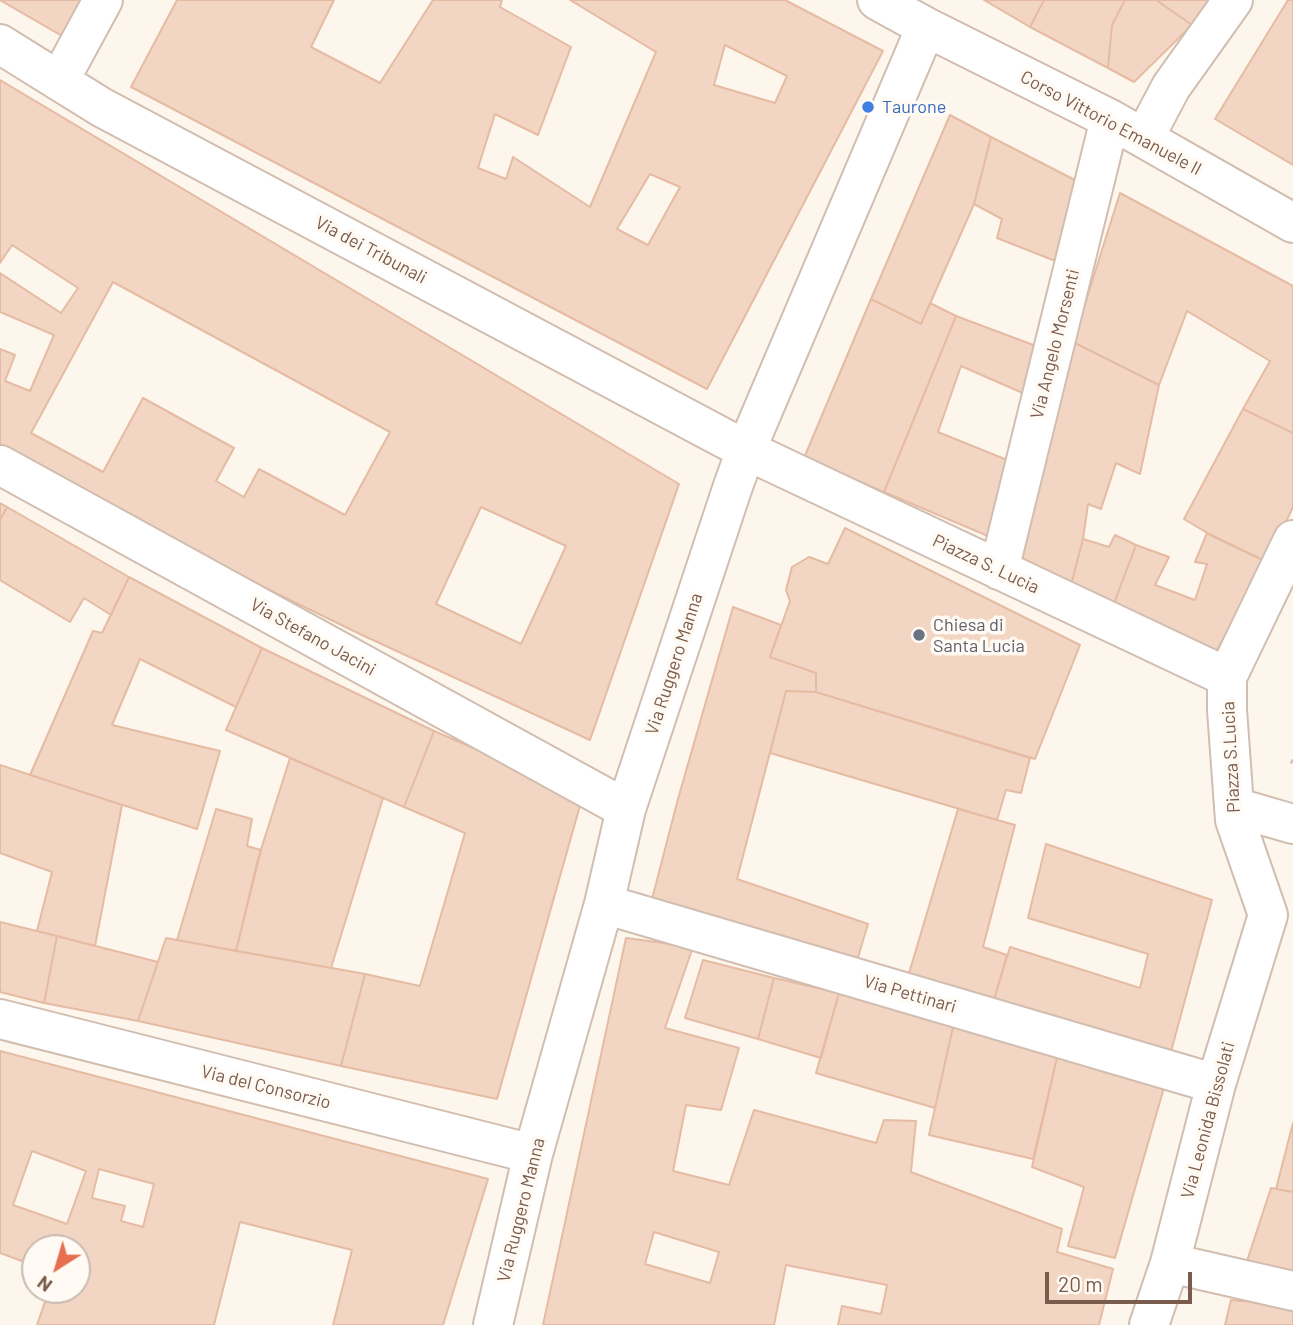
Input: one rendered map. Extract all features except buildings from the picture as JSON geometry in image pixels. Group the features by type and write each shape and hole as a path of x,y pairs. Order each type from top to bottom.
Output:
{"street":[{"path":"59,80 103,0"},
{"name":"Corso Vittorio Emanuele II","path":"877,0 1110,119 1293,223"},
{"path":"1144,138 1171,87 1233,0"},
{"name":"Via Ruggero Manna","path":"493,1325 533,1154 604,904 626,809 746,450 926,27"},
{"name":"Via dei Tribunali","path":"0,44 101,107 746,450"},
{"name":"Via Angelo Morsenti","path":"999,570 1110,119"},
{"name":"Piazza S. Lucia","path":"746,450 1227,677"},
{"name":"Via Stefano Jacini","path":"0,465 626,809"},
{"path":"1227,677 1293,540"},
{"name":"Piazza S.Lucia","path":"1227,677 1235,820 1280,919"},
{"path":"1234,807 1293,824"},
{"name":"Via Pettinari","path":"604,904 1216,1084"},
{"name":"Via Leonida Bissolati","path":"1149,1325 1170,1263 1216,1084 1280,919"},
{"name":"Via del Consorzio","path":"0,1019 533,1154"},
{"path":"1170,1263 1293,1290"}],"place":[{"name":"Taurone","path":"868,107"},
{"name":"Chiesa di Santa Lucia","path":"919,635"}]}
